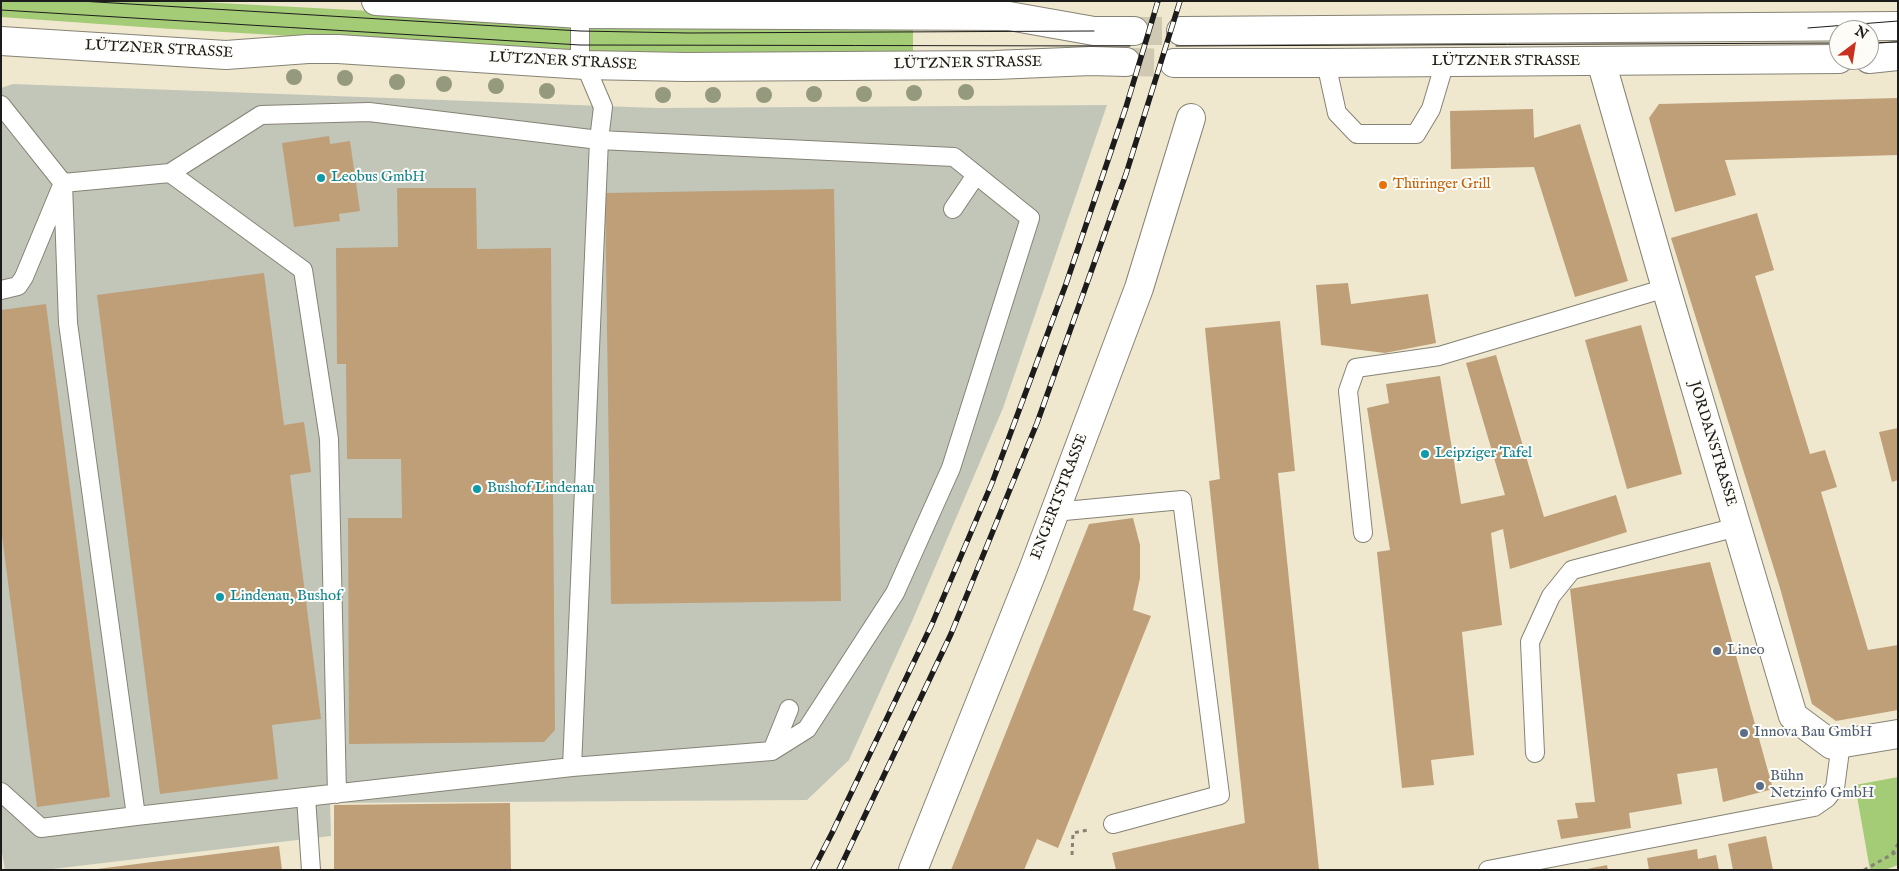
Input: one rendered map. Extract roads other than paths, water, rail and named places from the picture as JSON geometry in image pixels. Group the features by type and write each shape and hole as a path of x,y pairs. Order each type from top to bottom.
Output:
{"main road":[{"path":"376,1 580,14 1008,16 1094,31 1134,31"},
{"path":"1181,31 1898,26"},
{"name":"LÜTZNER STRASSE","path":"1,42 226,54 338,49 585,65 685,67 1126,62"},
{"path":"1879,58 1898,56"},
{"name":"LÜTZNER STRASSE","path":"1174,63 1829,59"},
{"name":"JORDANSTRASSE","path":"1601,61 1793,716 1832,745 1898,734"},
{"name":"ENGERTSTRASSE","path":"913,870 1033,570 1139,288 1191,118"}],"lane":[{"path":"572,767 599,140 603,107 580,53 580,14"},
{"path":"1326,63 1337,113 1357,134 1416,134 1431,109 1444,62"},
{"path":"1,105 63,183 68,323 136,816"},
{"path":"1,792 41,828 572,767 772,751 807,729 895,593 951,468 1030,218 954,157 599,140 369,112 262,115 170,173 63,183"},
{"path":"170,173 302,270 329,439 337,794"},
{"path":"953,209 976,175"},
{"path":"1,290 18,286 24,277 63,183"},
{"path":"1363,533 1348,391 1356,368 1439,356 1666,288"},
{"path":"1054,512 1182,500 1220,795 1113,824"},
{"path":"1535,753 1530,642 1551,596 1572,570 1737,527"},
{"path":"772,751 789,709"},
{"path":"1488,870 1814,807 1827,798 1835,788 1841,743"},
{"path":"306,797 311,870"}],"tunnel":[{"path":"1134,31 1181,31"},
{"path":"1126,62 1174,63"}],"tram line":[{"path":"80,1 580,31 688,33 1094,31"},
{"path":"1,10 580,45 1130,46"},
{"path":"1808,28 1898,21"},
{"path":"1879,43 1898,42"},
{"path":"1176,46 1829,43"}],"railway":[{"path":"813,870 932,624 992,483 1066,284 1126,107 1158,1"},
{"path":"839,870 951,634 1037,423 1126,174 1180,1"}],"place":[{"name":"Leobus GmbH","path":"321,178"},
{"name":"Thüringer Grill","path":"1383,185"},
{"name":"Leipziger Tafel","path":"1425,454"},
{"name":"Bushof Lindenau","path":"477,489"},
{"name":"Lindenau, Bushof","path":"220,597"},
{"name":"Lineo","path":"1717,651"},
{"name":"Innova Bau GmbH","path":"1744,733"},
{"name":"Bühn Netzinfo GmbH","path":"1760,786"}]}
